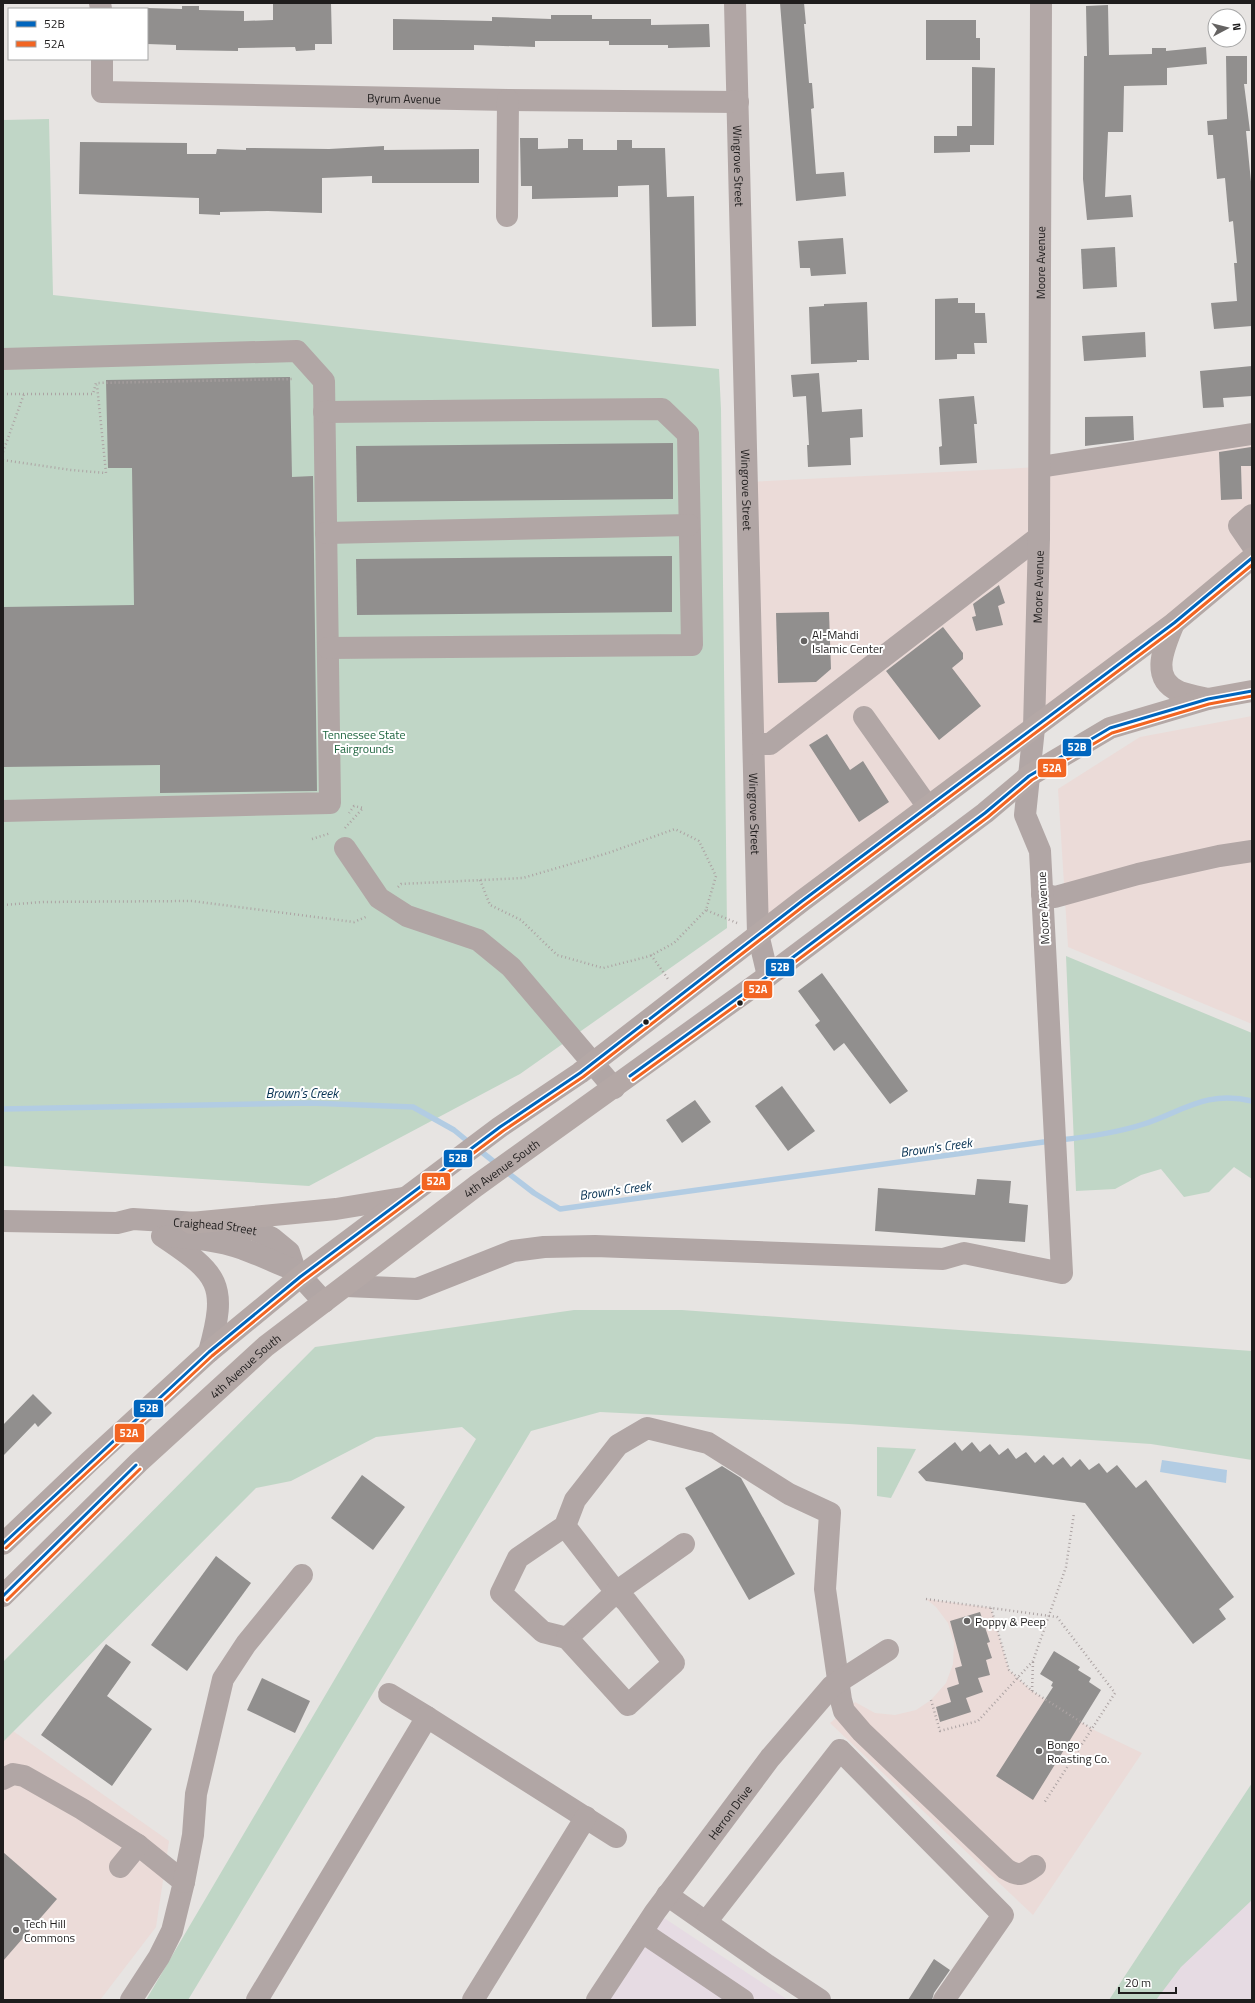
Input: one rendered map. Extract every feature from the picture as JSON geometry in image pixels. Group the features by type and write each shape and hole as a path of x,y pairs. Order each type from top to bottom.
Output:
{"main road":[{"path":"3,1544 88,1462 297,1274 408,1197 500,1127 592,1063 758,934 1174,623 1252,558"},
{"path":"1174,623 1161,657 1162,672 1170,684 1180,692 1208,699"},
{"name":"4th Avenue South","path":"3,1596 139,1462 223,1383 266,1346 476,1186 768,976 985,813 1029,776 1110,728 1208,699 1252,691"},
{"path":"191,1223 340,1208 408,1197"}],"street":[{"name":"Wingrove Street","path":"735,3 758,934 768,976"},
{"name":"Moore Avenue","path":"346,1286 417,1289 513,1251 558,1246 595,1246 943,1259 964,1253 1062,1273 1040,851 1025,815 1034,728 1039,536 1041,3"},
{"name":"Byrum Avenue","path":"102,60 102,92 508,100 738,102"},
{"path":"507,216 508,100"},
{"path":"3,359 297,351 324,381 330,802 3,811"},
{"path":"324,412 662,409 688,434 692,645 328,648"},
{"path":"1040,468 1252,434"},
{"path":"1252,515 1239,526 1252,545"},
{"path":"326,532 689,525"},
{"path":"754,744 770,744 1039,536"},
{"path":"864,717 928,807"},
{"path":"342,836 379,898 407,916 478,940 511,967 614,1088"},
{"path":"1042,894 1055,897 1138,874 1219,856 1252,851"},
{"name":"Craighead Street","path":"3,1221 117,1223 133,1219 241,1227 272,1238 289,1252 297,1274"},
{"name":"Craighead Street","path":"117,1223 131,1234 221,1242 244,1249 297,1274 324,1302"},
{"path":"161,1236 197,1261 213,1278 218,1292 220,1305 210,1352"},
{"path":"565,1526 616,1592 626,1601 674,1664 628,1705 567,1638 543,1632 501,1593 518,1558 565,1526 575,1500 618,1445 647,1428 708,1443 789,1494 830,1514 825,1589 838,1681 844,1711 862,1732 1000,1863 1015,1875 1024,1874 1035,1866"},
{"path":"567,1638 616,1592 684,1544"},
{"path":"131,2000 159,1957 172,1932 193,1835 196,1794 223,1679 246,1644 302,1575"},
{"name":"Herron Drive","path":"597,2000 668,1895 770,1758 838,1681 888,1650"},
{"path":"389,1694 586,1816 616,1837"},
{"path":"257,2000 427,1717"},
{"path":"706,1922 840,1750 1003,1915 944,2000"},
{"path":"3,1779 13,1774 24,1776 82,1809 138,1844 184,1882"},
{"path":"473,2000 586,1816"},
{"path":"120,1867 138,1844"},
{"path":"668,1895 767,1965 820,2000"},
{"path":"642,1932 743,2000"}],"path":[{"path":"96,383 297,379"},
{"path":"3,394 93,394 96,383"},
{"path":"3,460 71,470 106,473 96,383"},
{"path":"3,452 24,394"},
{"path":"312,839 342,836 363,808 354,806 346,818"},
{"path":"392,891 401,884 480,880 523,878 608,853 675,829 699,841 716,876 706,910 674,943 651,955 603,968 557,954 521,920 490,905 480,880"},
{"path":"3,905 44,902 192,901 354,922 368,916"},
{"path":"706,910 738,923"},
{"path":"651,955 668,980"},
{"path":"1032,1691 1033,1662 1066,1567 1074,1513"},
{"path":"926,1599 1056,1616 1115,1693 1044,1803"},
{"path":"991,1608 1009,1670 1032,1691 1092,1729"},
{"path":"931,1700 940,1731 978,1721 1033,1662"}],"shaded area":[{"path":"1252,434 1252,558 758,934 747,482 1040,467"},
{"path":"1252,716 1252,1024 1068,947 1058,789 1140,737"},
{"path":"926,1599 991,1608 1009,1670 1032,1691 1092,1729 1142,1753 1033,1915 830,1723 855,1702 875,1713 895,1715 916,1710 931,1700 946,1683 953,1664 954,1643 948,1623 936,1607"},
{"path":"3,1724 169,1841 156,1927 100,2000 3,2000"},
{"path":"1252,1851 1252,2000 1122,2000"},
{"path":"655,1912 788,2000 597,2000"}],"green space":[{"name":"Tennessee State Fairgrounds","path":"49,119 53,295 719,369 721,409 727,928 520,1074 309,1186 3,1166 3,120"},
{"path":"1066,956 1252,1033 1252,1179 1234,1167 1209,1192 1184,1197 1161,1169 1141,1175 1115,1189 1076,1191"},
{"path":"574,1310 682,1310 1252,1351 1252,1460 1151,1444 849,1424 600,1412 531,1431 188,2000 146,2000 476,1439 462,1427 376,1437 291,1481 256,1488 3,1742 3,1662 315,1347"},
{"path":"877,1447 916,1449 891,1498 877,1496"},
{"path":"1252,1783 1252,1900 1181,1967 1156,2000 1109,2000"}],"water":[{"path":"1162,1460 1227,1470 1226,1483 1160,1472"}],"building":[{"path":"273,3 331,3 332,44 315,44 315,50 296,51 295,47 238,48 238,51 176,50 176,45 148,44 148,8 182,9 182,6 199,6 199,10 244,11 244,21 273,20"},
{"path":"780,3 804,3 806,24 804,24 809,83 812,83 814,108 811,109 816,174 844,172 846,196 796,201"},
{"path":"1108,5 1109,55 1152,54 1152,48 1166,48 1166,51 1206,47 1207,64 1167,68 1167,85 1124,86 1123,132 1108,132 1105,197 1131,195 1133,217 1087,220 1083,179 1084,56 1087,56 1086,6"},
{"path":"551,15 592,15 592,19 651,19 651,25 709,24 710,47 668,48 668,45 609,45 609,41 535,41 535,47 474,45 474,50 393,50 393,19 492,21 492,17 551,19"},
{"path":"926,20 976,20 976,38 980,38 980,60 926,60"},
{"path":"1226,56 1247,56 1247,84 1244,84 1250,131 1246,131 1252,192 1252,326 1214,329 1211,303 1237,301 1234,263 1237,263 1233,221 1229,222 1225,178 1217,179 1213,135 1208,135 1207,121 1227,119"},
{"path":"972,67 995,68 994,145 970,145 970,152 934,153 934,136 957,136 957,126 972,126"},
{"path":"520,138 538,138 538,149 568,148 568,139 583,139 583,150 617,150 617,140 632,140 632,148 665,148 667,197 694,196 696,326 652,327 649,185 618,186 618,197 532,199 532,186 521,186"},
{"path":"80,142 187,143 187,154 216,154 217,149 246,150 246,148 329,149 384,146 384,150 479,149 479,183 372,183 372,176 322,178 322,213 268,211 220,212 220,215 199,214 199,198 79,194"},
{"path":"843,238 846,274 811,276 810,268 800,268 798,241"},
{"path":"1115,247 1117,287 1083,289 1081,249"},
{"path":"958,298 958,303 975,303 975,313 985,313 987,343 974,343 975,354 957,354 957,359 935,360 935,299"},
{"path":"867,302 869,360 811,364 809,307 824,306 824,304"},
{"path":"1145,332 1146,357 1084,361 1082,336"},
{"path":"1252,366 1252,396 1223,398 1224,407 1203,408 1200,371"},
{"path":"819,373 822,412 862,409 863,437 850,438 851,465 808,467 807,445 809,445 806,396 793,397 791,375"},
{"path":"290,377 292,477 313,476 317,791 160,793 160,765 3,767 3,607 134,605 132,468 108,468 106,380"},
{"path":"974,396 977,424 974,424 977,463 940,465 939,447 942,446 939,399"},
{"path":"1133,416 1134,440 1085,446 1085,417"},
{"path":"673,443 673,499 357,502 356,446"},
{"path":"1251,447 1252,466 1241,466 1242,499 1221,500 1219,452"},
{"path":"672,556 672,612 357,615 356,559"},
{"path":"999,585 1005,603 998,606 1003,625 976,631 972,617 976,616 973,604"},
{"name":"Al-Mahdi Islamic Center","path":"829,612 831,669 816,682 778,683 776,613"},
{"path":"943,627 963,653 963,659 952,668 981,706 939,740 886,671"},
{"path":"827,734 850,770 863,761 889,802 859,822 809,745"},
{"path":"822,973 908,1091 890,1104 844,1043 834,1051 815,1025 820,1021 798,991"},
{"path":"782,1086 815,1131 788,1151 755,1106"},
{"path":"695,1100 711,1122 682,1143 666,1120"},
{"path":"977,1179 1011,1181 1009,1203 1028,1205 1025,1242 875,1231 878,1188 975,1195"},
{"path":"33,1394 52,1413 38,1427 35,1423 3,1456 3,1425"},
{"path":"955,1442 962,1451 972,1442 980,1452 990,1444 999,1455 1008,1448 1016,1459 1026,1452 1035,1463 1044,1455 1053,1465 1063,1457 1071,1467 1080,1459 1089,1470 1099,1463 1107,1473 1117,1465 1136,1488 1146,1480 1234,1597 1219,1609 1226,1619 1193,1644 1085,1503 926,1481 918,1472"},
{"path":"722,1466 741,1478 795,1574 749,1600 685,1488"},
{"path":"362,1475 405,1507 373,1550 331,1518"},
{"path":"216,1556 251,1583 187,1671 151,1645"},
{"path":"980,1612 990,1642 987,1643 992,1658 986,1660 990,1675 978,1678 983,1692 966,1698 971,1712 940,1722 936,1707 951,1702 947,1688 959,1684 955,1668 962,1666 950,1621"},
{"path":"106,1644 131,1662 107,1696 152,1729 112,1786 41,1735"},
{"path":"1054,1651 1080,1667 1078,1670 1091,1678 1089,1682 1101,1690 1033,1800 996,1776 1053,1687 1051,1686 1053,1682 1040,1674"},
{"path":"262,1678 310,1701 295,1733 247,1710"},
{"name":"Tech Hill Commons","path":"3,1852 57,1899 3,1961"},
{"path":"934,1959 950,1970 934,1993 932,2000 908,2000"}],"waterway":[{"name":"Brown's Creek","path":"1059,1140 1081,1138 1123,1130 1144,1124 1183,1108 1208,1100 1236,1098 1252,1101"},
{"name":"Brown's Creek","path":"3,1109 310,1103 413,1107 454,1130 471,1144"},
{"name":"Brown's Creek","path":"504,1170 534,1193 560,1209 1051,1141"},
{"name":"Brown's Creek","path":"478,1149 498,1165"}],"transit line":[{"name":"52B","path":"3,1544 209,1352 300,1277 500,1127 580,1073 802,901 1174,623 1252,558"},
{"name":"52A","path":"6,1548 212,1356 303,1281 503,1131 583,1077 805,905 1177,627 1252,565"},
{"name":"52B","path":"630,1076 768,976 985,813 1029,776 1110,728 1208,699 1252,691"},
{"name":"52A","path":"633,1080 771,980 988,817 1032,780 1112,733 1209,704 1252,696"},
{"name":"52B","path":"3,1596 136,1465"},
{"name":"52A","path":"7,1600 140,1469"}],"place":[{"name":"Al-Mahdi Islamic Center","path":"804,641"},
{"name":"Poppy & Peep","path":"967,1621"},
{"name":"Bongo Roasting Co.","path":"1039,1751"},
{"name":"Tech Hill Commons","path":"16,1930"}]}
